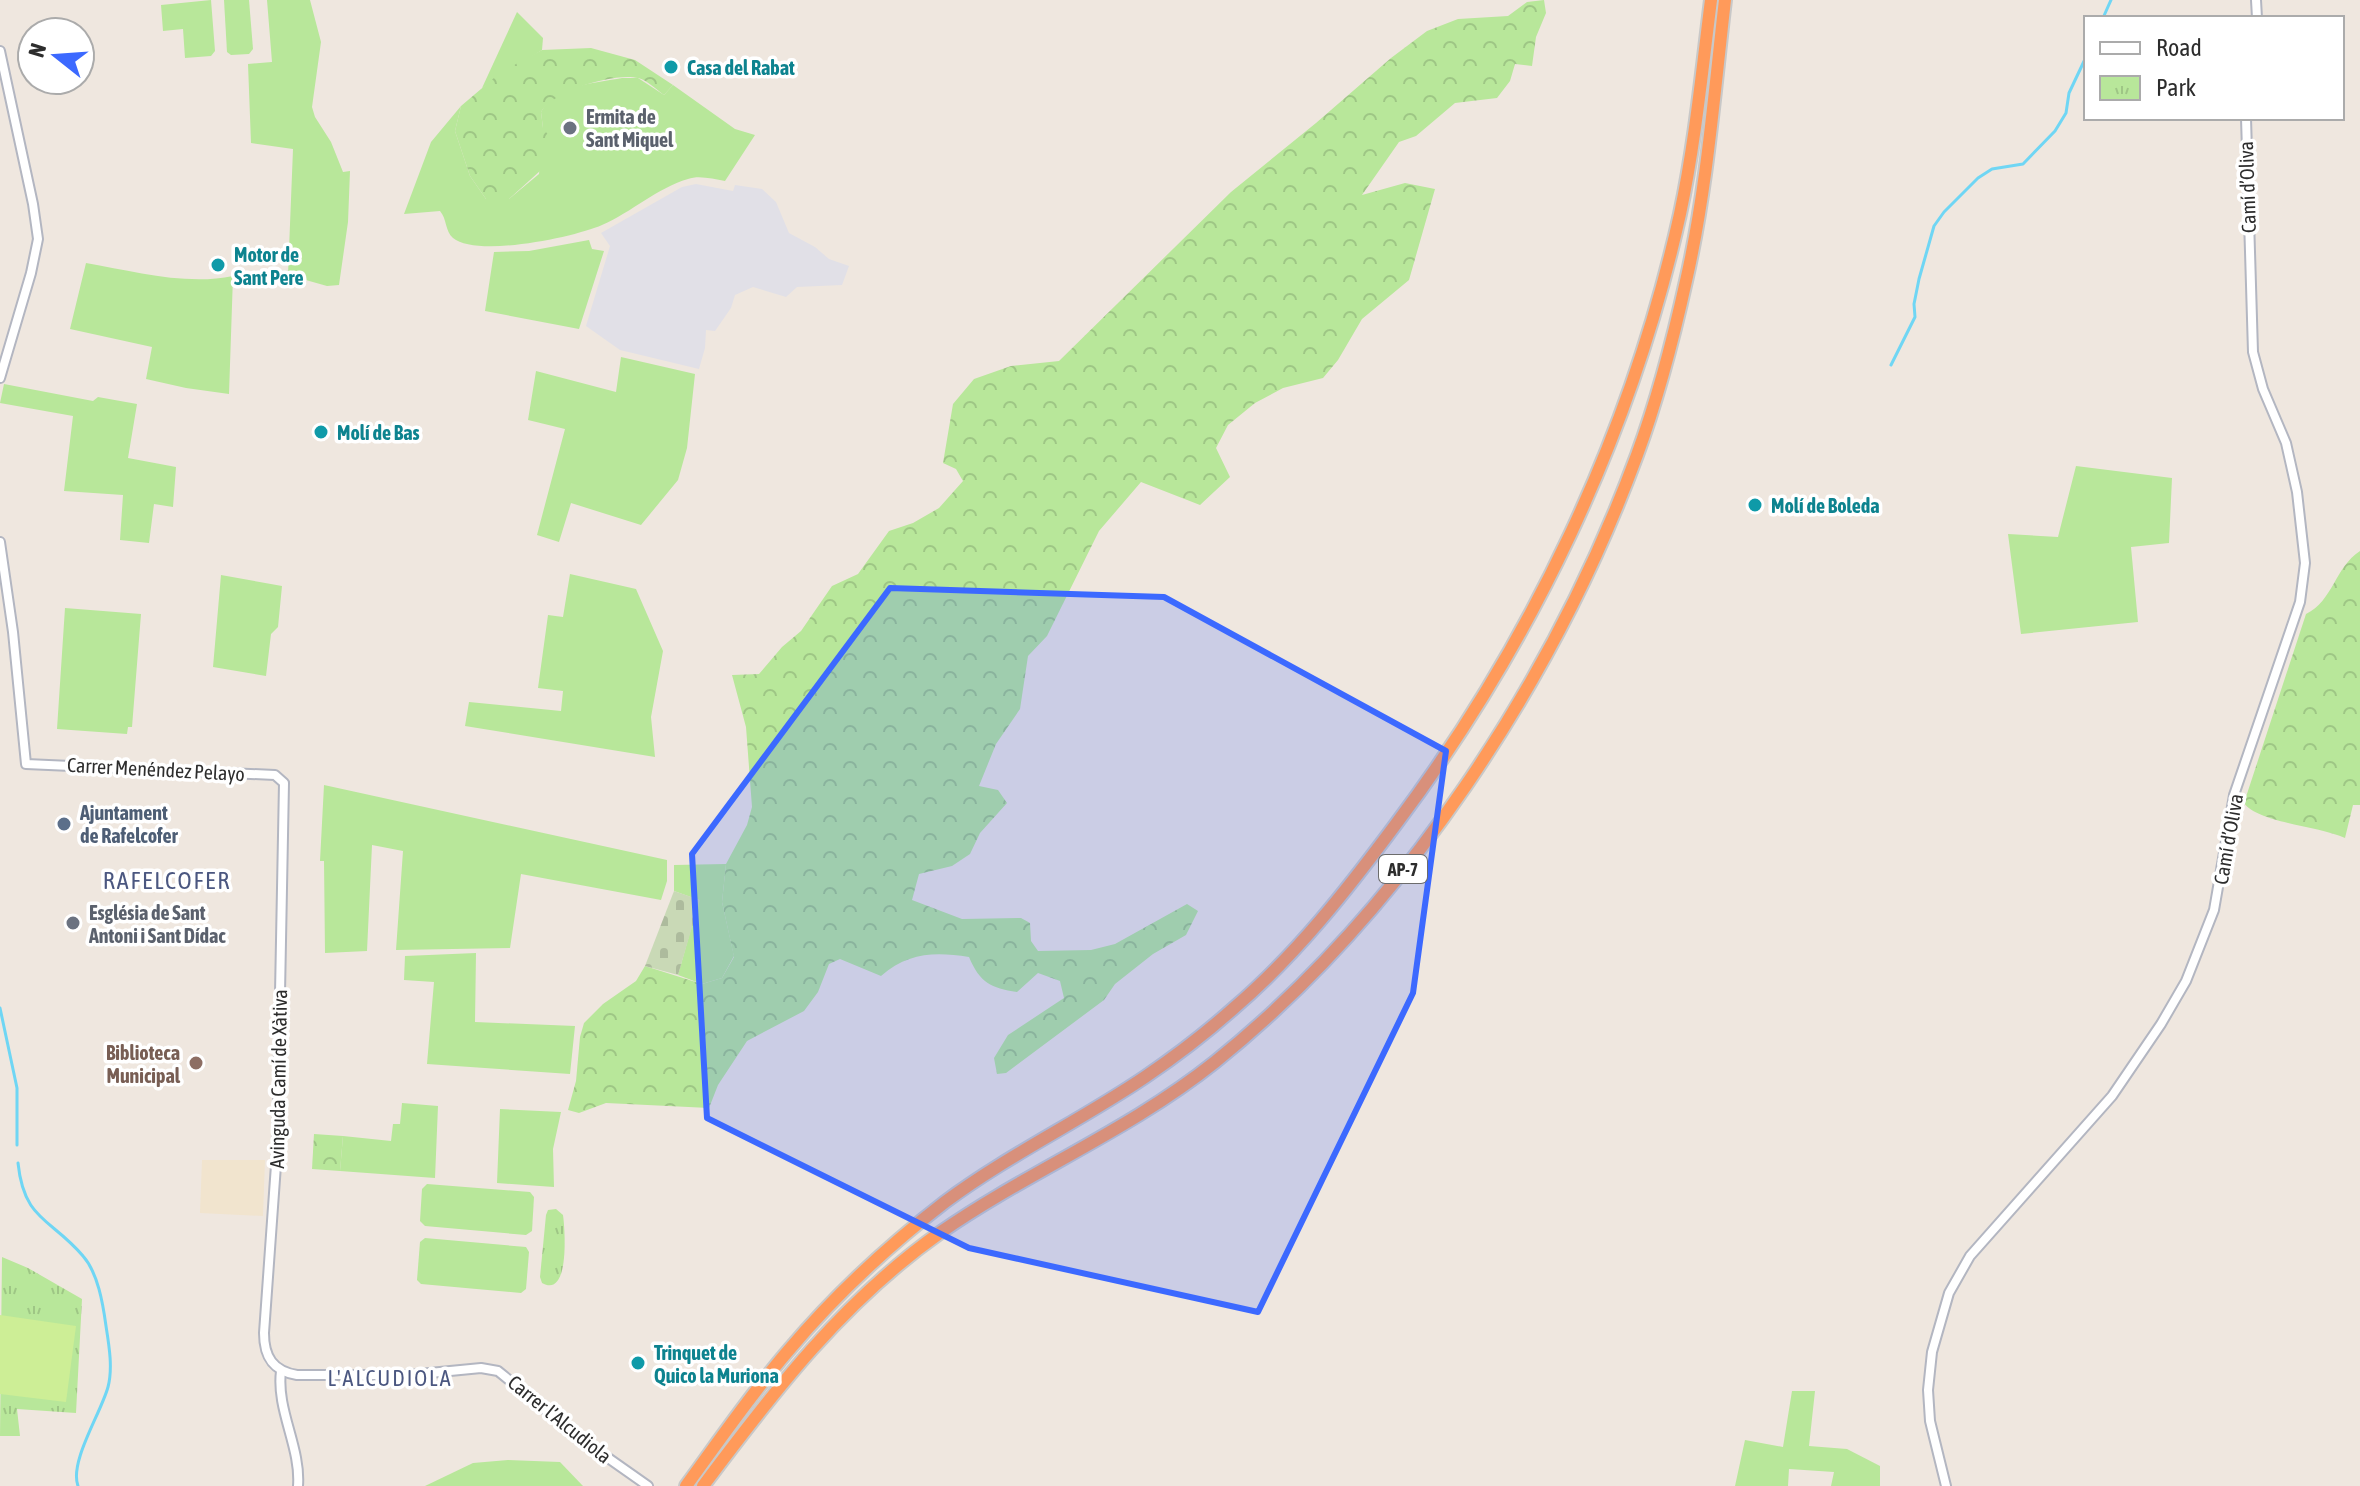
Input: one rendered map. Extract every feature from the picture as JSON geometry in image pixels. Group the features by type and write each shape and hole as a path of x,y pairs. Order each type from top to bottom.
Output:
{"highway":[{"name":"AP-7","path":"686,1486 772,1370 853,1281 947,1201 1029,1146 1144,1078 1233,1009 1260,984 1355,878 1428,781 1484,694 1539,599 1591,488 1636,374 1680,212 1711,0"},
{"name":"AP-7","path":"703,1486 812,1346 884,1277 978,1207 1087,1147 1166,1098 1214,1063 1279,1007 1379,901 1461,792 1522,696 1557,632 1617,508 1639,451 1687,276 1710,136 1725,0"}],"street":[{"path":"0,51 38,239 0,378"},
{"name":"Camí d’Oliva","path":"1946,1486 1930,1421 1928,1390 1932,1352 1949,1293 1970,1256 2112,1096 2186,981 2214,910 2234,795 2300,602 2305,550 2295,482 2286,443 2263,389 2253,352 2246,120"},
{"path":"0,542 4,595"},
{"name":"Carrer Menéndez Pelayo","path":"4,595 26,764 275,775 283,781"},
{"name":"Avinguda Camí de Xàtiva","path":"281,1371 269,1359 264,1333 277,1151 283,781"},
{"name":"Carrer l’Alcudiola","path":"281,1371 309,1376 409,1375 481,1368 498,1371 584,1441 646,1484"},
{"path":"281,1371 280,1393 298,1468 298,1486"}],"highlighted area":[{"path":"890,588 1164,597 1446,751 1413,993 1258,1312 969,1248 707,1118 692,854"}],"shaded area":[{"path":"696,184 733,191 735,185 762,189 776,202 789,233 815,247 829,259 849,266 842,285 797,287 786,297 753,287 735,295 731,308 715,331 706,330 699,369 620,350 586,326 610,246 601,233 682,187"},
{"path":"202,1160 265,1160 263,1216 200,1213"}],"green space":[{"path":"211,0 215,51 211,56 185,58 183,29 163,31 161,5"},
{"path":"224,0 249,0 253,49 249,54 231,55 227,52"},
{"path":"267,0 310,0 321,42 312,107 343,172 350,171 348,222 339,285 327,286 288,275 293,149 251,143 248,64 272,62"},
{"path":"1544,0 1546,13 1536,37 1532,66 1515,64 1510,81 1497,98 1455,103 1416,136 1399,142 1362,195 1405,183 1435,189 1409,280 1362,319 1338,360 1323,378 1283,388 1255,403 1228,425 1216,448 1230,477 1200,505 1141,482 1099,531 1047,636 1028,656 1020,709 996,744 979,786 998,790 1007,803 980,833 970,854 952,866 919,874 912,900 962,919 1021,918 1030,923 1031,941 1038,951 1091,950 1115,944 1187,904 1198,911 1186,935 1153,954 1115,984 1104,1000 1006,1073 997,1074 994,1058 1008,1035 1064,998 1060,981 1038,973 1017,992 987,983 977,973 969,957 945,954 912,958 881,976 840,959 829,964 818,992 804,1011 747,1041 718,1085 709,1108 606,1103 579,1113 568,1110 576,1081 584,1023 603,1004 636,981 645,966 702,984 722,978 734,957 722,902 726,864 747,825 752,807 746,727 732,675 759,674 782,647 801,631 832,586 858,574 889,531 913,523 939,508 963,481 956,469 943,463 953,404 974,379 1011,366 1059,361 1231,192 1427,31 1458,19 1508,16 1527,2"},
{"path":"517,12 543,38 542,50 482,88"},
{"path":"591,48 635,60 673,85 664,95 641,79 615,78 570,90 558,97 541,112 543,128 555,144 551,161 509,199 486,199 470,176 455,131 461,106 501,72 542,50"},
{"path":"638,78 664,95 673,85 735,129 755,135 725,181 701,177 688,179 666,188 602,225 526,244 465,244 450,235 440,211 404,214 431,142 461,106 455,131 470,176 486,199 509,199 539,174 543,128 541,112 547,103 577,87"},
{"path":"589,240 592,249 604,251 579,329 485,311 494,252 529,251"},
{"path":"86,263 178,278 233,276 229,394 146,379 152,347 70,329"},
{"path":"621,357 695,374 687,448 678,480 641,525 571,503 559,542 537,535 565,429 528,420 536,371 616,392"},
{"path":"4,384 93,401 98,397 137,404 128,458 176,467 173,507 154,504 149,543 120,540 123,495 64,491 73,416 0,403"},
{"path":"2076,466 2172,478 2169,543 2131,547 2138,622 2021,634 2008,534 2058,537"},
{"path":"2360,551 2360,805 2353,805 2345,838 2276,820 2251,810 2244,803 2306,614 2322,601 2345,566"},
{"path":"570,574 636,589 663,651 651,717 655,757 465,726 469,702 561,711 563,691 538,688 548,615 563,617"},
{"path":"221,575 282,586 278,627 271,634 266,676 213,667"},
{"path":"65,608 141,614 132,727 128,727 127,734 57,729"},
{"path":"324,785 667,860 667,881 661,900 521,874 510,948 396,950 403,851 372,845 367,951 325,953 324,861 320,861"},
{"path":"726,864 722,902 734,956 722,978 702,984 678,975 699,900 674,891 674,865"},
{"path":"674,891 700,900 678,975 645,966"},
{"path":"476,953 475,1022 575,1026 570,1074 427,1064 434,982 404,980 405,956"},
{"path":"402,1103 438,1106 435,1178 340,1171 343,1136 391,1141 393,1124 400,1124"},
{"path":"500,1109 561,1112 553,1149 554,1187 497,1183"},
{"path":"314,1134 343,1136 340,1171 312,1169"},
{"path":"427,1184 530,1192 534,1197 532,1231 526,1235 425,1226 420,1221 422,1189"},
{"path":"556,1209 563,1215 564,1260 557,1281 551,1285 542,1283 540,1277 546,1215 548,1210"},
{"path":"425,1238 526,1247 529,1252 526,1289 521,1293 421,1284 417,1280 420,1242"},
{"path":"2,1257 82,1299 76,1413 17,1409 20,1436 0,1436"},
{"path":"0,1315 76,1326 66,1402 0,1394"},
{"path":"1792,1391 1815,1391 1809,1446 1847,1449 1880,1466 1880,1486 1831,1486 1834,1472 1789,1469 1788,1486 1735,1486 1745,1440 1783,1447"},
{"path":"508,1460 560,1462 583,1486 425,1486 473,1463"}],"waterway":[{"path":"2104,16 2111,0"},
{"path":"1891,365 1915,317 1919,279 1934,226 1978,178 1992,169 2023,164 2055,131 2066,113 2069,93 2084,61"},
{"path":"0,1008 17,1088 17,1145"},
{"path":"18,1163 26,1197 41,1217 71,1243 88,1263 103,1308 110,1356 109,1380 78,1464 78,1486"}],"place":[{"name":"Casa del Rabat","path":"671,67"},
{"name":"Ermita de Sant Miquel","path":"570,128"},
{"name":"Motor de Sant Pere","path":"218,265"},
{"name":"Molí de Bas","path":"321,432"},
{"name":"Molí de Boleda","path":"1755,505"},
{"name":"Ajuntament de Rafelcofer","path":"64,824"},
{"name":"Església de Sant Antoni i Sant Dídac","path":"73,923"},
{"name":"Biblioteca Municipal","path":"196,1063"},
{"name":"Trinquet de Quico la Muriona","path":"638,1363"}],"district":[{"name":"RAFELCOFER","path":"167,880"},
{"name":"L'ALCUDIOLA","path":"390,1378"}]}
